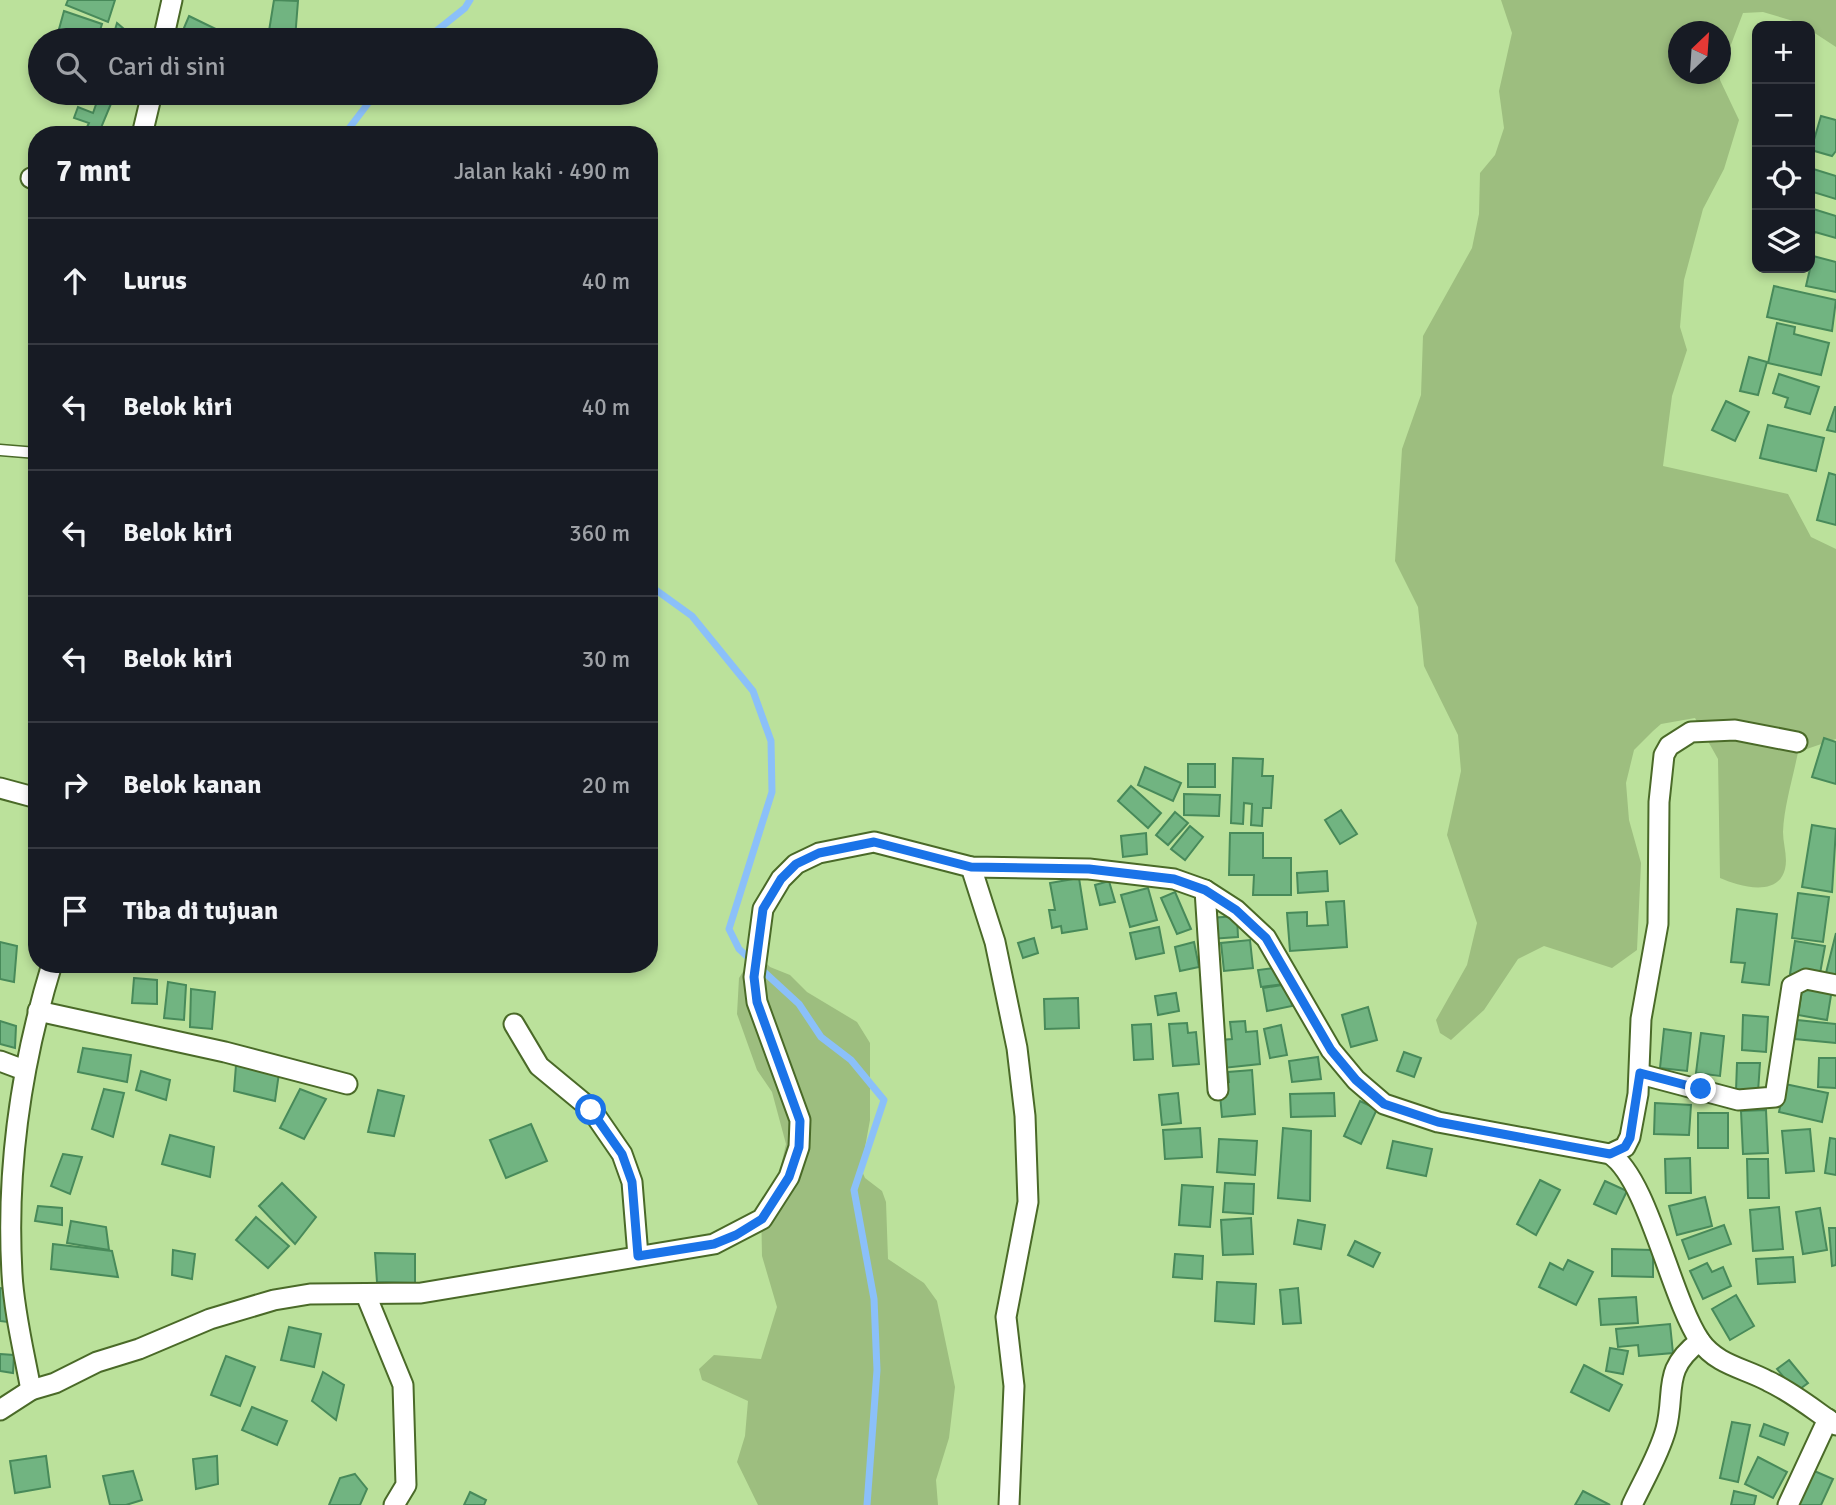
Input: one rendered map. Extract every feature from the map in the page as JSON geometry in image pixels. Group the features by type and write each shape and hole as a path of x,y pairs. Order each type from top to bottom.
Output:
{"street":[{"path":"166,28 172,0"},
{"path":"144,126 149,105"},
{"path":"1610,1154 1625,1147 1630,1138 1640,1073 1642,1019 1658,924 1660,802 1664,755 1669,746 1691,732 1735,730 1797,742"},
{"path":"0,788 28,796"},
{"path":"0,1410 31,1390 55,1383 97,1362 139,1349 178,1330 274,1300 310,1294 421,1293 714,1244 736,1235 762,1219 789,1177 799,1147 800,1121 765,1027 754,977 763,909 781,879 796,864 819,853 874,842 971,867 1089,869 1174,879 1205,890 1236,910 1266,938 1331,1050 1356,1080 1384,1104 1438,1122 1610,1154 1619,1160 1632,1182 1684,1310 1700,1341 1715,1358 1770,1381 1832,1422 1788,1505"},
{"path":"971,867 995,942 1017,1048 1025,1116 1028,1202 1006,1317 1014,1386 1009,1505"},
{"path":"1205,890 1219,1090"},
{"path":"31,1390 11,1263 14,1149 24,1070 49,973"},
{"path":"1640,1073 1738,1100 1775,1097 1792,986 1806,979 1836,985"},
{"path":"38,1011 225,1052 347,1084"},
{"path":"514,1024 538,1066 591,1110 622,1154 632,1182 638,1256"},
{"path":"0,1061 24,1070"},
{"path":"366,1295 403,1385 405,1485 394,1505"},
{"path":"1632,1505 1666,1429 1671,1379 1691,1348 1700,1341"}],"lane":[{"path":"0,450 28,452"}],"green space":[{"path":"1501,0 1836,0 1836,47 1815,33 1815,21 1793,21 1763,12 1743,13 1731,45 1731,21 1668,21 1668,84 1722,84 1739,120 1724,169 1703,209 1684,280 1680,327 1687,350 1672,396 1663,466 1788,494 1811,537 1836,549 1836,739 1798,752 1784,822 1785,869 1774,884 1757,887 1720,878 1718,759 1695,718 1661,724 1634,750 1626,783 1629,820 1641,863 1637,950 1612,968 1544,946 1518,959 1484,1010 1451,1040 1440,1033 1436,1020 1467,965 1477,923 1447,835 1461,771 1458,735 1424,666 1418,607 1395,561 1402,449 1421,395 1423,336 1472,248 1479,214 1480,173 1495,155 1504,128 1499,91 1512,33"},
{"path":"761,958 770,967 790,975 807,992 857,1022 870,1043 870,1120 861,1169 865,1178 882,1191 886,1202 888,1259 924,1283 937,1301 955,1387 949,1438 936,1480 938,1505 758,1505 737,1462 745,1436 748,1401 702,1380 699,1369 714,1355 761,1359 777,1307 762,1256 761,1205 780,1170 786,1144 772,1092 757,1070 737,1014 739,978 751,959"}],"building":[{"path":"68,0 115,0 108,22 66,5"},
{"path":"274,0 298,1 296,28 269,28"},
{"path":"64,11 102,24 101,28 59,28"},
{"path":"189,16 214,28 184,28"},
{"path":"96,105 110,105 102,126 88,126 89,123 74,118 78,107 93,113"},
{"path":"1821,116 1836,120 1836,151 1832,156 1815,151 1815,136"},
{"path":"1815,170 1836,176 1836,199 1815,193"},
{"path":"1815,210 1836,216 1836,238 1815,232"},
{"path":"1815,257 1836,262 1836,292 1806,286 1809,273 1815,273"},
{"path":"1774,286 1836,300 1832,331 1767,317"},
{"path":"1777,323 1795,327 1794,334 1829,343 1821,375 1768,363"},
{"path":"1749,357 1767,362 1758,395 1740,391"},
{"path":"1779,374 1819,387 1810,414 1785,407 1788,398 1773,393"},
{"path":"1726,401 1749,412 1735,441 1712,430"},
{"path":"1836,407 1836,432 1827,430"},
{"path":"1768,425 1824,438 1816,471 1760,458"},
{"path":"1829,473 1836,475 1836,525 1817,520"},
{"path":"1824,738 1836,742 1836,784 1812,777"},
{"path":"1233,758 1263,759 1262,776 1273,776 1271,808 1263,808 1262,826 1251,825 1252,804 1244,803 1243,824 1231,823"},
{"path":"1188,764 1215,764 1215,787 1188,787"},
{"path":"1145,767 1181,783 1173,801 1138,785"},
{"path":"1131,786 1161,813 1148,828 1118,801"},
{"path":"1184,794 1220,795 1219,816 1184,815"},
{"path":"1341,810 1357,834 1340,844 1325,820"},
{"path":"1175,812 1188,823 1168,845 1156,835"},
{"path":"1812,825 1836,829 1832,892 1802,887"},
{"path":"1190,826 1203,837 1185,860 1171,849"},
{"path":"1146,833 1147,854 1123,857 1121,836"},
{"path":"1230,833 1263,833 1263,858 1291,858 1291,895 1253,895 1254,875 1229,875"},
{"path":"1327,871 1328,891 1298,893 1297,873"},
{"path":"1079,878 1087,929 1062,933 1061,926 1052,928 1049,910 1055,910 1050,883"},
{"path":"1109,881 1115,902 1100,905 1095,885"},
{"path":"1148,888 1157,920 1130,927 1121,895"},
{"path":"1175,892 1191,929 1177,934 1161,898"},
{"path":"1798,893 1829,897 1823,942 1792,938"},
{"path":"1344,901 1347,947 1290,951 1287,913 1307,912 1307,926 1328,925 1326,902"},
{"path":"1737,909 1777,914 1769,985 1742,982 1745,963 1731,962"},
{"path":"1237,916 1238,937 1210,939 1209,918"},
{"path":"1159,927 1164,953 1136,959 1130,933"},
{"path":"1836,933 1836,979 1825,977"},
{"path":"1034,938 1038,953 1023,958 1018,943"},
{"path":"1250,940 1253,968 1224,971 1221,943"},
{"path":"1795,941 1825,946 1819,979 1790,974"},
{"path":"0,942 17,946 14,982 0,979"},
{"path":"1194,942 1199,967 1180,971 1175,947"},
{"path":"1282,967 1285,984 1261,987 1258,970"},
{"path":"134,978 157,980 157,1004 132,1003"},
{"path":"168,982 186,985 184,1020 164,1018"},
{"path":"1288,984 1292,1006 1267,1011 1263,988"},
{"path":"1803,984 1832,989 1827,1020 1798,1015"},
{"path":"191,989 215,992 212,1029 190,1027"},
{"path":"1176,993 1179,1011 1158,1015 1155,996"},
{"path":"1078,998 1079,1028 1045,1029 1044,999"},
{"path":"1368,1007 1377,1040 1351,1047 1342,1015"},
{"path":"1743,1015 1768,1017 1766,1052 1742,1050"},
{"path":"1797,1020 1836,1024 1836,1043 1795,1039"},
{"path":"0,1021 16,1026 15,1048 0,1044"},
{"path":"1245,1021 1246,1032 1257,1031 1260,1064 1223,1068 1220,1040 1232,1039 1230,1022"},
{"path":"1187,1023 1188,1033 1196,1032 1199,1064 1173,1066 1169,1024"},
{"path":"1151,1024 1153,1059 1134,1060 1132,1025"},
{"path":"1281,1025 1287,1055 1270,1058 1264,1029"},
{"path":"1664,1029 1691,1033 1687,1071 1660,1068"},
{"path":"1701,1033 1724,1036 1720,1076 1696,1073"},
{"path":"83,1048 131,1055 127,1082 78,1072"},
{"path":"1404,1052 1421,1058 1414,1077 1397,1071"},
{"path":"1318,1057 1321,1079 1292,1082 1289,1061"},
{"path":"1819,1058 1836,1058 1836,1088 1818,1087"},
{"path":"1737,1063 1760,1063 1758,1092 1736,1091"},
{"path":"236,1065 279,1073 275,1101 234,1091"},
{"path":"1252,1070 1255,1114 1222,1117 1219,1083 1229,1082 1228,1072"},
{"path":"141,1071 170,1080 166,1100 136,1090"},
{"path":"1785,1084 1828,1093 1822,1122 1779,1112"},
{"path":"104,1089 124,1093 113,1137 92,1129"},
{"path":"300,1089 326,1099 304,1139 280,1128"},
{"path":"378,1090 404,1096 394,1136 368,1132"},
{"path":"1178,1093 1181,1123 1162,1125 1159,1095"},
{"path":"1334,1093 1335,1116 1291,1117 1290,1094"},
{"path":"1360,1101 1377,1109 1361,1144 1344,1136"},
{"path":"1655,1103 1691,1105 1689,1135 1654,1134"},
{"path":"1766,1110 1768,1153 1743,1154 1741,1111"},
{"path":"1698,1113 1728,1113 1728,1148 1698,1148"},
{"path":"531,1124 547,1161 506,1178 490,1140"},
{"path":"1200,1128 1202,1157 1165,1159 1163,1130"},
{"path":"1283,1128 1311,1131 1310,1201 1278,1198"},
{"path":"1810,1129 1814,1171 1786,1173 1782,1131"},
{"path":"170,1135 214,1147 210,1177 162,1164"},
{"path":"1830,1138 1836,1139 1836,1175 1825,1173"},
{"path":"1219,1139 1257,1141 1255,1175 1217,1172"},
{"path":"1393,1141 1432,1149 1426,1176 1387,1168"},
{"path":"63,1154 82,1157 70,1194 51,1186"},
{"path":"1690,1158 1691,1193 1666,1193 1665,1159"},
{"path":"1747,1159 1768,1159 1769,1198 1748,1198"},
{"path":"1540,1180 1560,1190 1536,1235 1517,1224"},
{"path":"1605,1181 1627,1191 1616,1214 1594,1204"},
{"path":"282,1183 316,1217 295,1244 259,1206"},
{"path":"1225,1183 1254,1184 1253,1214 1223,1212"},
{"path":"1182,1185 1213,1187 1210,1227 1179,1225"},
{"path":"1705,1197 1712,1226 1677,1235 1669,1206"},
{"path":"38,1206 62,1208 62,1225 35,1221"},
{"path":"1779,1207 1783,1249 1753,1251 1750,1210"},
{"path":"1820,1208 1827,1250 1803,1254 1796,1212"},
{"path":"256,1217 289,1246 268,1268 236,1240"},
{"path":"1251,1218 1253,1254 1223,1255 1221,1220"},
{"path":"1298,1220 1325,1225 1321,1249 1294,1244"},
{"path":"71,1221 106,1227 109,1250 67,1243"},
{"path":"1724,1225 1731,1244 1689,1259 1682,1240"},
{"path":"1829,1228 1836,1228 1836,1265 1832,1266"},
{"path":"1355,1241 1380,1253 1373,1267 1348,1255"},
{"path":"53,1244 112,1251 118,1277 51,1269"},
{"path":"1612,1249 1653,1250 1653,1277 1612,1276"},
{"path":"173,1250 195,1254 192,1279 172,1275"},
{"path":"375,1253 415,1254 415,1283 377,1282"},
{"path":"1175,1254 1203,1256 1202,1279 1173,1277"},
{"path":"1793,1257 1795,1282 1758,1284 1756,1259"},
{"path":"1568,1260 1593,1272 1576,1305 1539,1287 1550,1263 1563,1270"},
{"path":"1707,1263 1712,1272 1723,1267 1731,1286 1703,1299 1690,1271"},
{"path":"1217,1282 1256,1284 1254,1324 1215,1321"},
{"path":"0,1288 11,1290 8,1322 0,1321"},
{"path":"1298,1288 1301,1323 1283,1324 1280,1290"},
{"path":"1736,1295 1754,1326 1730,1340 1712,1309"},
{"path":"1636,1297 1638,1323 1601,1325 1599,1299"},
{"path":"1670,1324 1673,1353 1639,1356 1638,1345 1618,1347 1616,1329"},
{"path":"289,1327 321,1334 314,1367 281,1360"},
{"path":"1610,1348 1628,1351 1623,1374 1606,1371"},
{"path":"0,1354 14,1355 13,1373 0,1371"},
{"path":"226,1356 255,1367 240,1406 211,1395"},
{"path":"1789,1360 1808,1383 1796,1392 1777,1369"},
{"path":"1584,1365 1622,1385 1609,1411 1571,1392"},
{"path":"323,1372 344,1385 336,1420 312,1401"},
{"path":"252,1407 287,1421 277,1445 242,1430"},
{"path":"1732,1422 1750,1425 1738,1482 1720,1478"},
{"path":"1764,1424 1788,1433 1784,1445 1760,1436"},
{"path":"46,1456 50,1487 15,1493 10,1461"},
{"path":"217,1456 218,1484 196,1489 193,1459"},
{"path":"1758,1457 1787,1472 1773,1498 1745,1484"},
{"path":"1812,1470 1833,1479 1821,1505 1797,1504"},
{"path":"133,1471 142,1500 126,1505 110,1505 103,1476"},
{"path":"355,1474 367,1489 360,1505 329,1505 340,1478"},
{"path":"1583,1491 1610,1505 1575,1505"},
{"path":"1734,1491 1756,1496 1754,1505 1731,1505"},
{"path":"470,1492 486,1500 484,1505 464,1505"}],"waterway":[{"path":"440,28 465,8 470,0"},
{"path":"351,126 367,105"},
{"path":"658,591 692,616 753,691 771,741 772,792 729,929 739,949 799,1004 821,1037 851,1060 884,1100 854,1190 874,1299 877,1370 867,1505"}],"route":[{"path":"591,1110 622,1154 632,1182 638,1256 714,1244 736,1235 762,1219 789,1177 799,1147 800,1121 757,1002 754,977 763,909 781,879 796,864 819,853 874,842 971,867 1089,869 1174,879 1205,890 1236,910 1266,938 1331,1050 1356,1080 1384,1104 1438,1122 1610,1154 1625,1147 1630,1138 1640,1073 1701,1089"}]}
